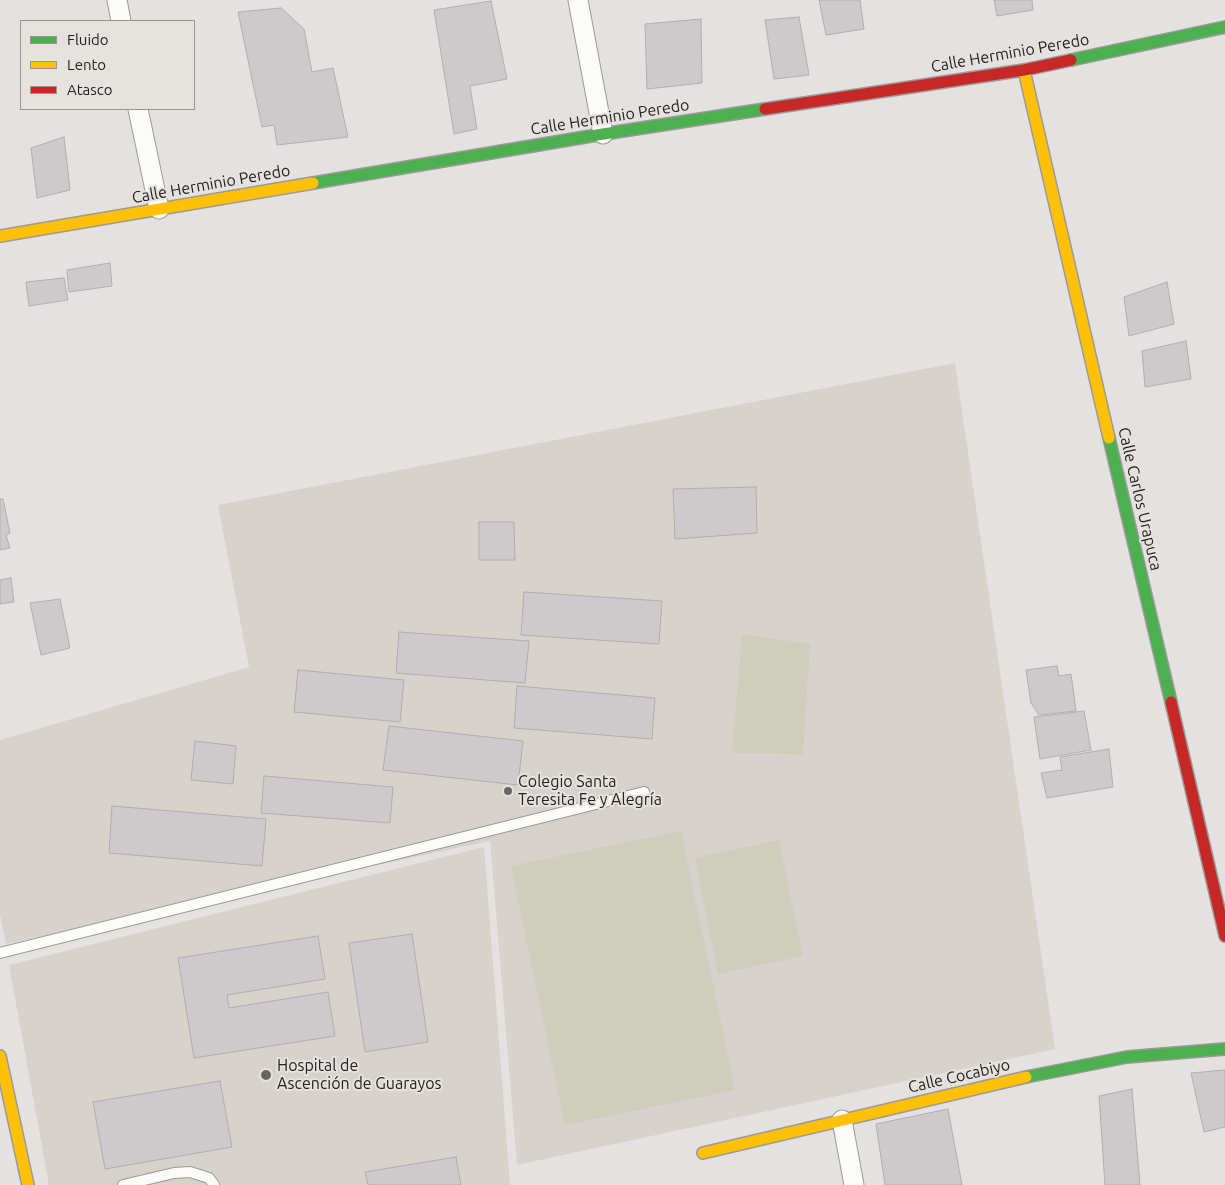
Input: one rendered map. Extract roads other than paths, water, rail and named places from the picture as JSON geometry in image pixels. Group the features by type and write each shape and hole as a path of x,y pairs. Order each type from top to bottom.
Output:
{"street":[{"path":"117,0 121,20"},
{"path":"578,0 603,134"},
{"name":"Calle Herminio Peredo","path":"0,236 603,134 1024,70 1225,27"},
{"name":"Calle Carlos Urapuca","path":"1024,70 1225,936"},
{"path":"138,110 158,209"},
{"name":"Calle Cocabiyo","path":"703,1153 1060,1069 1127,1057 1225,1049"},
{"path":"0,1056 28,1185"},
{"path":"842,1120 854,1185"}],"lane":[{"path":"0,953 644,792"},
{"path":"123,1185 174,1173 190,1172 208,1178 214,1185"}],"place":[{"name":"Colegio Santa Teresita Fe y Alegría","path":"508,791"},
{"name":"Hospital de Ascención de Guarayos","path":"266,1075"}]}
